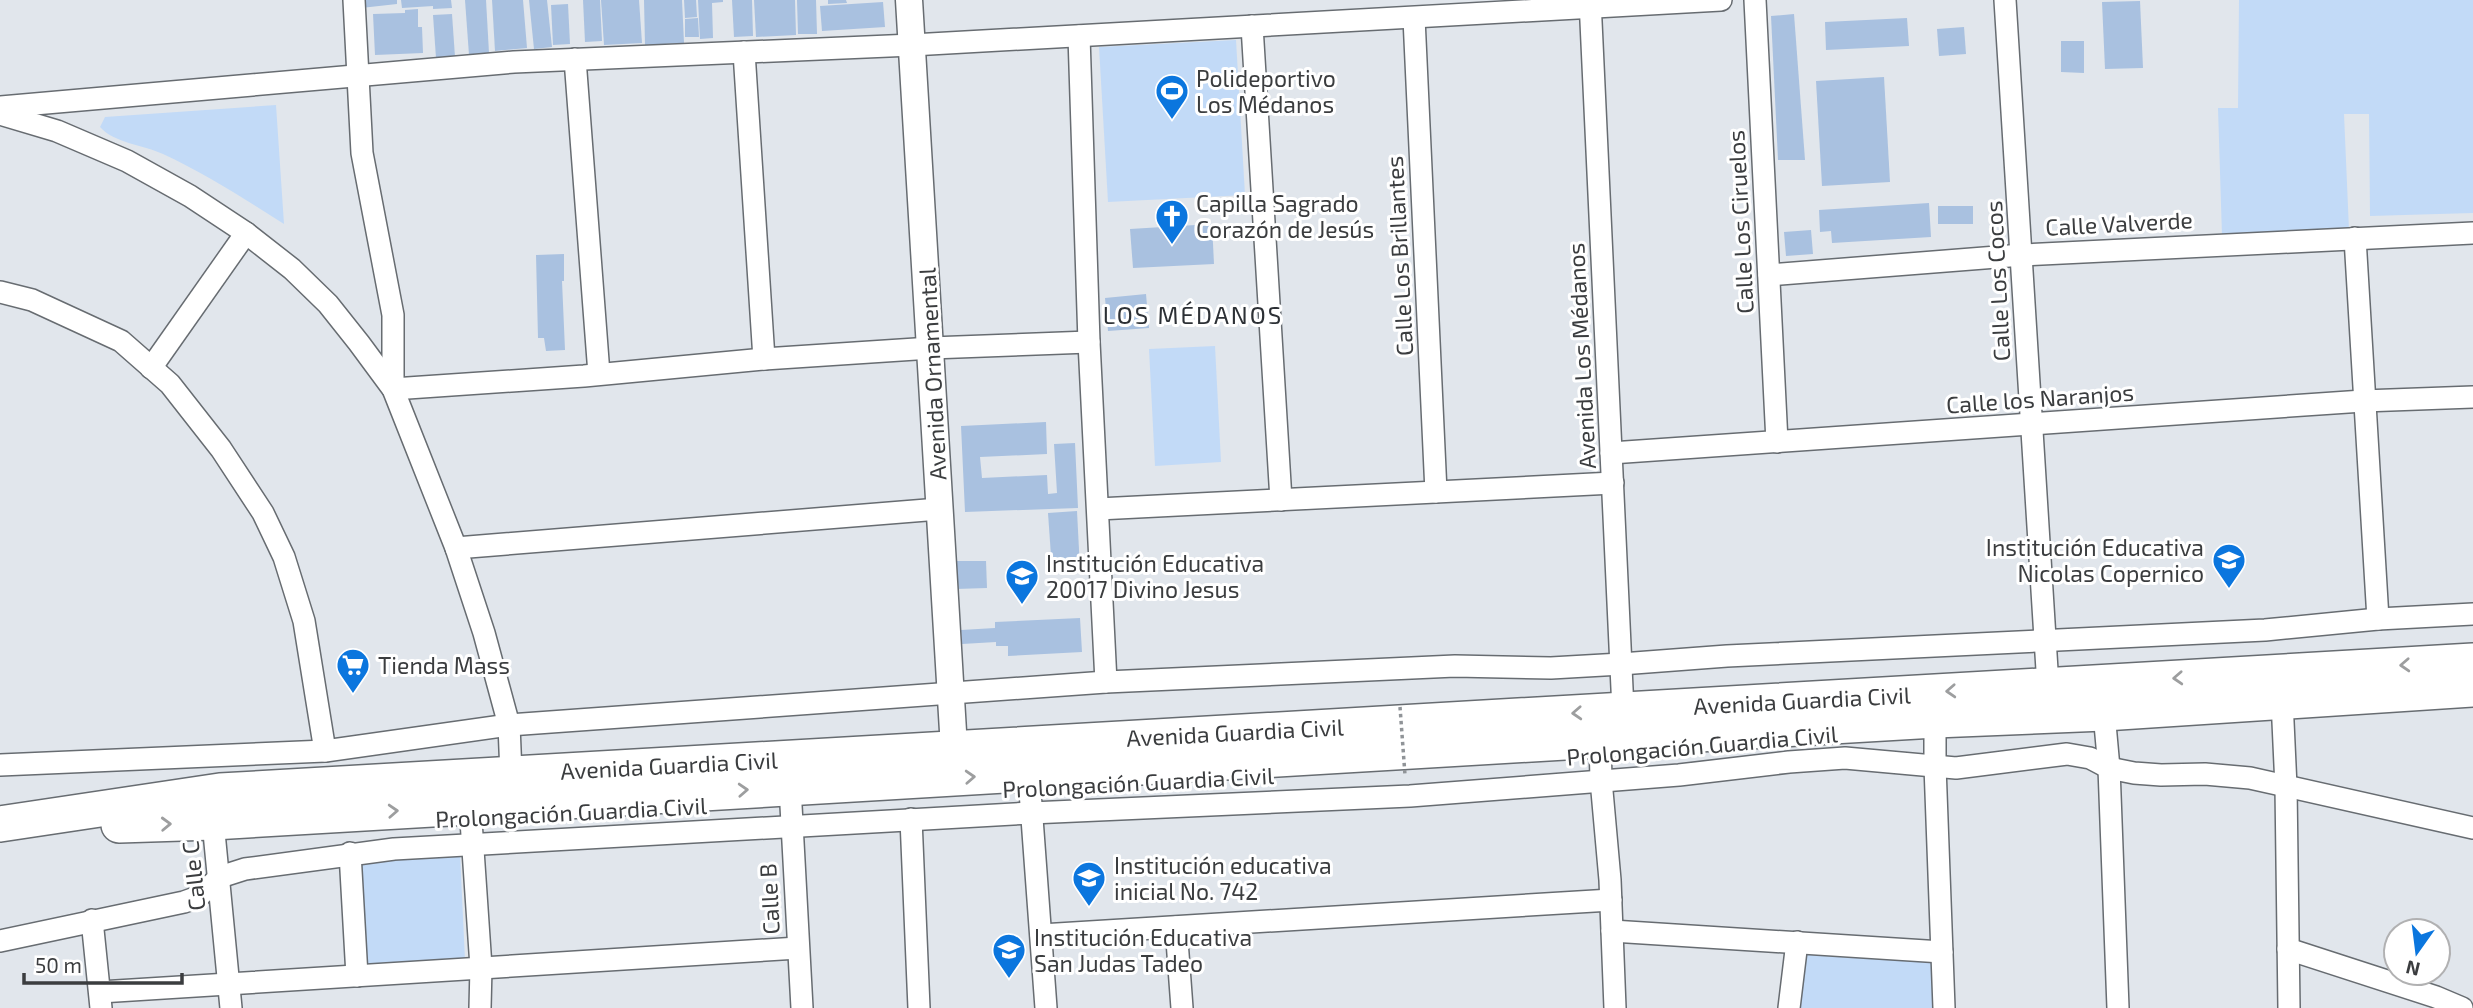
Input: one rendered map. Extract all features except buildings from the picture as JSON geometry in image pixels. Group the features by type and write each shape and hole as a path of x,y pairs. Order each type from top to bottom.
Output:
{"highway":[{"name":"Avenida Guardia Civil","path":"0,830 213,822 790,788 1028,759 1623,710 2473,661"},
{"name":"Avenida Guardia Civil","path":"0,824 220,791 954,748 1028,759 1600,740 2473,689"}],"street":[{"path":"354,0 362,153 393,315 393,388"},
{"name":"Avenida Ornamental","path":"909,0 954,748"},
{"path":"0,107 514,62 912,45 1414,18 1590,4 1721,0"},
{"name":"Calle Los Ciruelos","path":"1755,0 1777,442"},
{"name":"Calle Los Cocos","path":"2005,0 2048,685"},
{"name":"Avenida Los Médanos","path":"1590,4 1623,710"},
{"name":"Calle Los Brillantes","path":"1414,18 1436,492"},
{"path":"1252,26 1281,500"},
{"path":"1079,36 1089,341 1106,682"},
{"path":"744,52 764,359"},
{"path":"575,59 598,374"},
{"path":"0,114 57,131 127,162 190,196 246,233 292,269 328,304 393,388 456,548 509,724 511,774"},
{"path":"151,368 246,233"},
{"name":"Calle Valverde","path":"1769,275 2022,255 2473,233"},
{"path":"2355,238 2378,618"},
{"path":"0,292 32,300 121,341 170,384 221,450 263,513 284,557 304,621 325,751"},
{"path":"393,388 764,359 1089,341"},
{"name":"Calle los Naranjos","path":"1612,453 2363,401 2473,397"},
{"path":"1098,509 1613,482"},
{"path":"456,548 939,509"},
{"path":"0,765 325,751 509,724 1106,682 1416,668 1551,668 1727,656 2265,630 2378,618 2473,614"},
{"path":"2282,700 2289,1008"},
{"path":"2104,712 2109,768 2118,1008"},
{"path":"1935,720 1944,1008"},
{"path":"1600,740 1615,1008"},
{"name":"Prolongación Guardia Civil","path":"0,941 184,902 198,897 220,877 245,869 350,853 1031,813 1410,796 1679,775 1845,758 1956,768 2067,754 2090,758 2109,768 2161,775 2205,774 2250,778 2473,828"},
{"path":"1028,759 1046,1008"},
{"name":"Calle B","path":"790,788 802,1008"},
{"path":"470,806 481,967 480,1008"},
{"path":"911,820 919,1008"},
{"name":"Calle C","path":"213,822 231,1008"},
{"path":"350,853 357,976"},
{"path":"1041,935 1611,900"},
{"path":"92,920 101,1000 230,983 798,948"},
{"path":"1176,927 1182,1008"},
{"path":"1612,931 1941,952"},
{"path":"1789,1008 1797,942"},
{"path":"2288,949 2462,1008"}],"path":[{"path":"1401,707 1405,775"}],"shaded area":[{"path":"2239,0 2473,0 2473,213 2370,216 2369,114 2344,114 2349,230 2222,236 2218,108 2238,108"},
{"name":"Polideportivo Los Médanos","path":"1236,40 1245,195 1108,202 1099,47"},
{"path":"276,105 284,224 195,170 163,154 113,137 100,127 105,117"},
{"path":"1215,346 1221,462 1155,466 1149,349"},
{"path":"460,854 465,960 365,966 361,863"},
{"path":"1801,953 1936,961 1936,1008 1799,1008"}],"place":[{"name":"Polideportivo Los Médanos","path":"1172,121"},
{"name":"Capilla Sagrado Corazón de Jesús","path":"1172,246"},
{"name":"Institución Educativa Nicolas Copernico","path":"2229,590"},
{"name":"Institución Educativa 20017 Divino Jesus","path":"1022,606"},
{"name":"Tienda Mass","path":"353,695"},
{"name":"Institución educativa inicial No. 742","path":"1089,908"},
{"name":"Institución Educativa San Judas Tadeo","path":"1009,980"}],"district":[{"name":"LOS MÉDANOS","path":"1193,314"}]}
